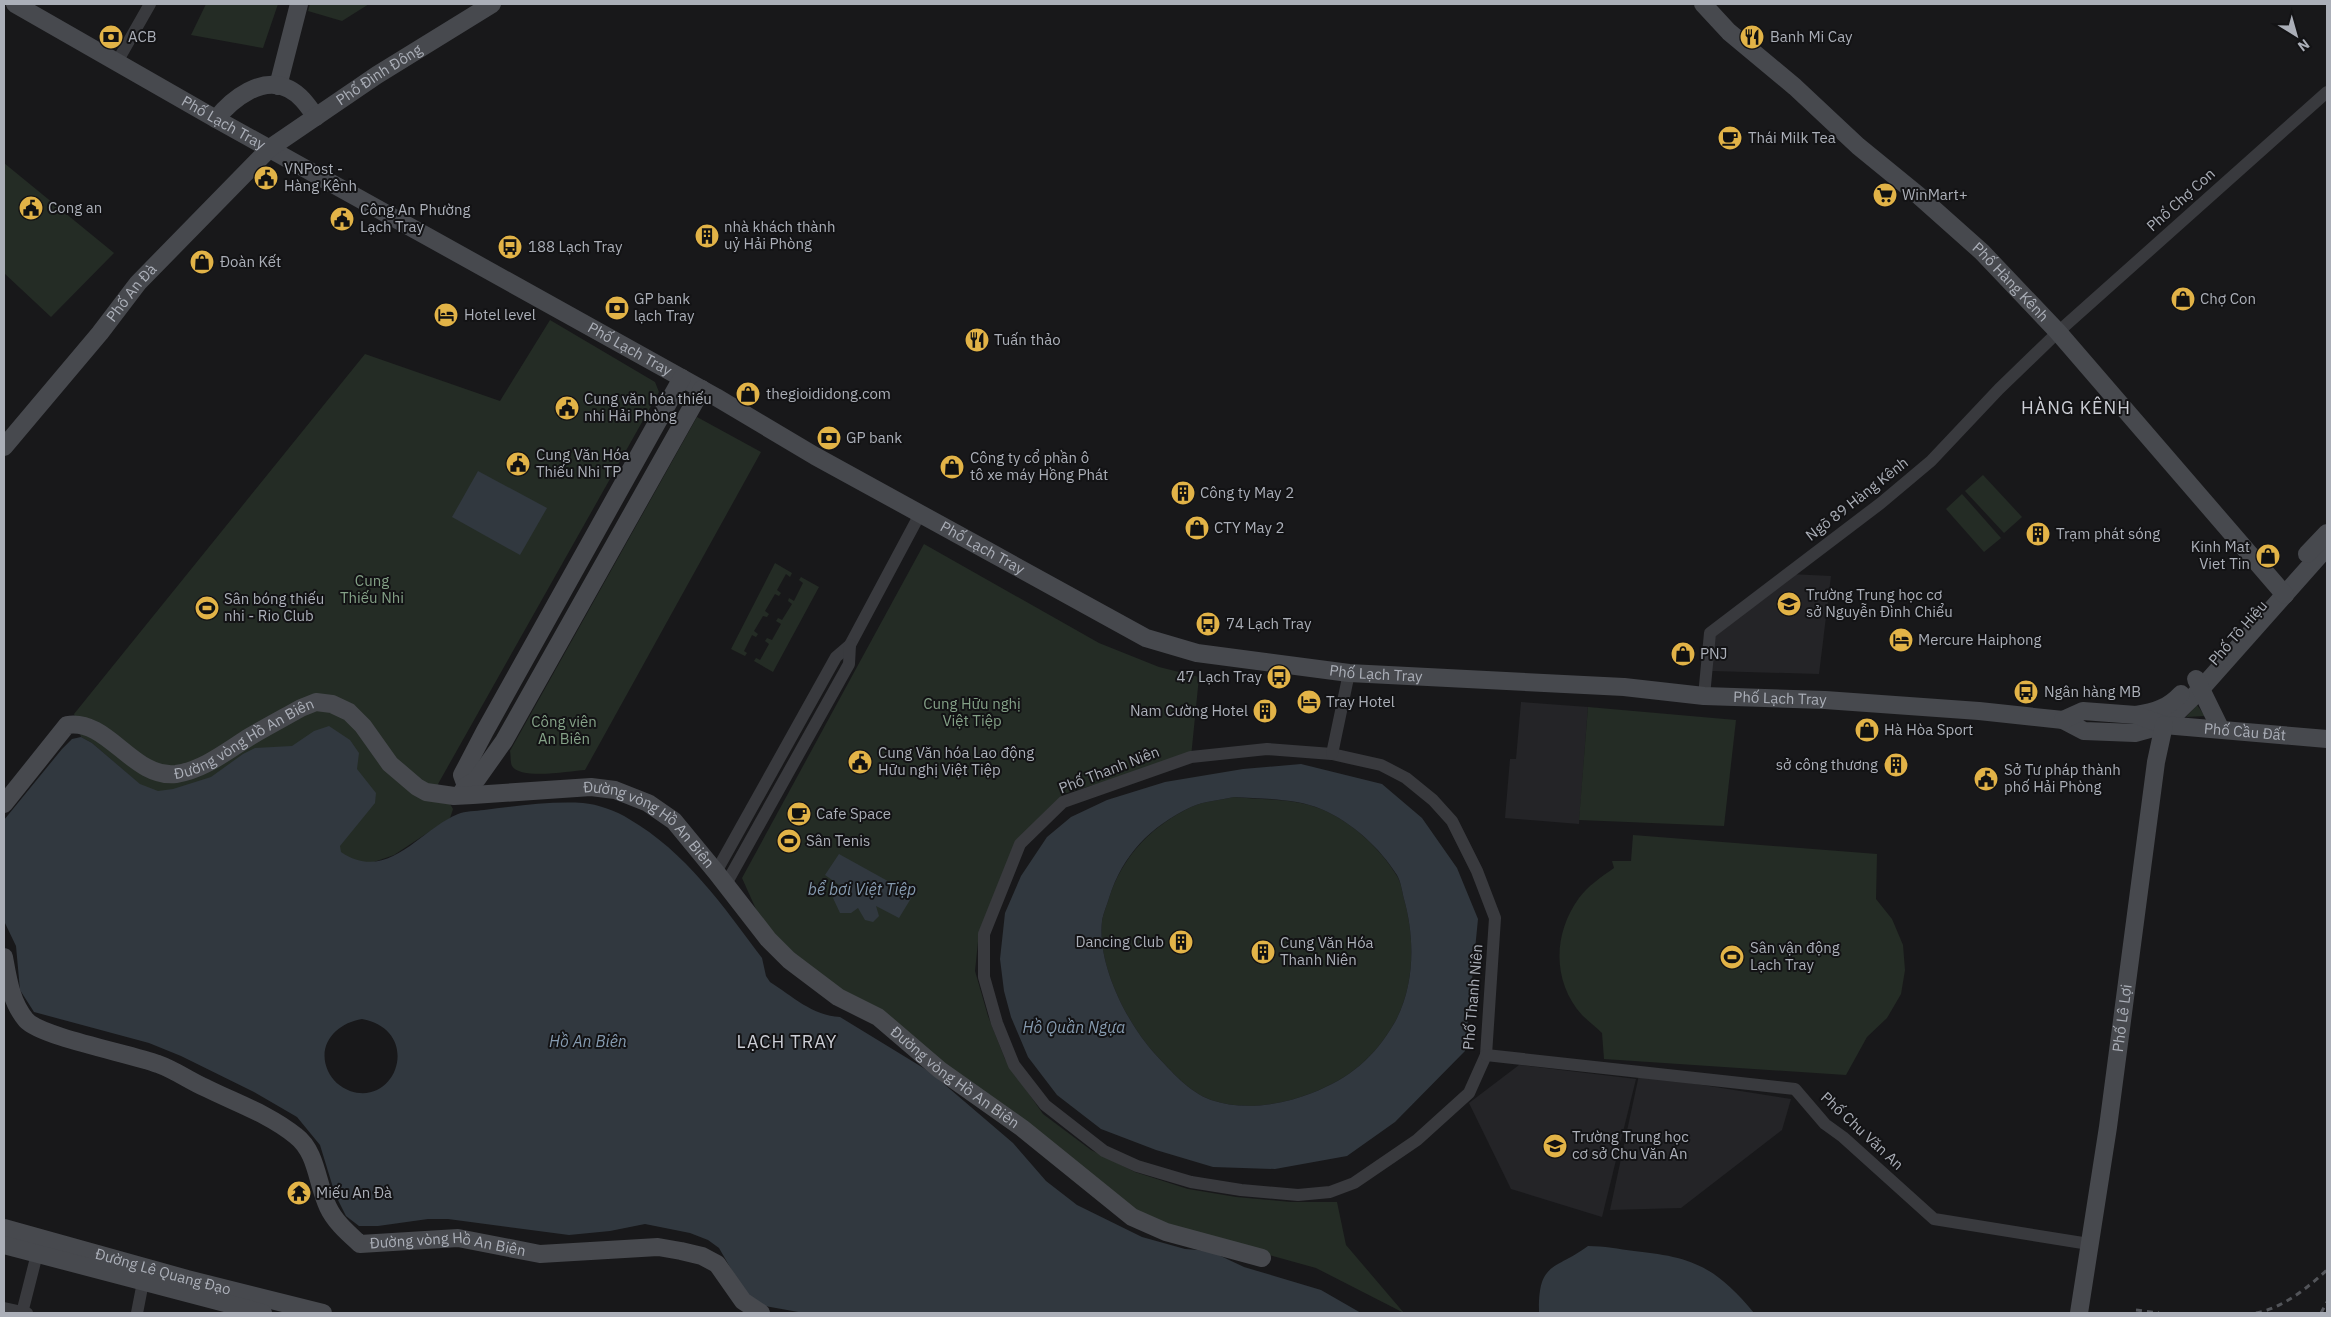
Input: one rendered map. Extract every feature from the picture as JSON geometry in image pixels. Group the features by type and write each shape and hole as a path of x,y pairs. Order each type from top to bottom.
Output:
{"street":[{"name":"Phố Lạch Tray","path":"16,4 216,119 702,389 815,456 1146,638 1197,653 1349,673 1624,686 1704,696 1832,700 2063,720 2084,731 2128,734 2164,724"},
{"path":"118,62 150,4"},
{"path":"278,86 299,4"},
{"name":"Phố Đình Đông","path":"270,148 384,70 492,4"},
{"name":"Phố Hàng Kênh","path":"1703,4 1729,32 1795,87 1858,146 1977,247 2058,332 2281,590"},
{"path":"216,119 227,105 253,88 278,86 289,88 304,100 316,117"},
{"name":"Phố Chợ Con","path":"2058,332 2327,92"},
{"name":"Phố An Đà","path":"4,448 100,333 138,283 270,148"},
{"name":"Ngõ 89 Hàng Kênh","path":"1704,696 1710,633 1881,503 1931,461 1999,389 2058,332"},
{"path":"463,791 462,775 485,731 682,378"},
{"path":"463,791 477,779 504,741 702,389"},
{"path":"721,878 769,776 836,657 850,645 920,514"},
{"name":"Phố Tô Hiệu","path":"2164,724 2281,590 2327,532"},
{"name":"Phố Tô Hiệu","path":"2281,590 2327,547"},
{"path":"567,587 585,598"},
{"path":"721,878 782,783 849,664 850,645"},
{"path":"1332,754 1349,673"},
{"path":"2198,685 2220,728"},
{"name":"Phố Tô Hiệu","path":"2136,715 2157,712 2198,685"},
{"name":"Đường vòng Hồ An Biên","path":"4,804 67,726 77,724 90,728 148,769 166,774 176,774 202,766 301,708 316,702 332,704 349,712 363,726 390,764 417,787 426,792 591,787 615,790 648,803 674,821 768,939 805,974 838,997 878,1017 940,1070 1022,1128 1132,1217 1166,1232 1262,1258"},
{"name":"Phố Lạch Tray","path":"2063,720 2083,711 2136,715 2164,724"},
{"name":"Phố Cầu Đất","path":"2164,724 2327,739"},
{"name":"Phố Lê Lợi","path":"2079,1313 2108,1127 2156,762 2164,724"},
{"path":"798,725 810,732"},
{"name":"Phố Thanh Niên","path":"1267,750 1332,754 1381,765 1406,778 1433,800 1452,821 1476,871 1495,918 1486,1055 1469,1093 1417,1140 1354,1183 1330,1192 1298,1195 1241,1190 1191,1182 1137,1166 1104,1151 1046,1105 1014,1065 997,1023 984,977 984,934 1020,844 1063,802 1191,757 1267,750"},
{"path":"769,776 782,783"},
{"name":"Đường vòng Hồ An Biên","path":"4,957 8,998 27,1021 51,1034 160,1064 207,1089 240,1102 298,1137 310,1154 328,1208 342,1228 360,1244 458,1238 540,1254 658,1247 681,1251 717,1264 743,1301 761,1313"},
{"name":"Phố Chu Văn An","path":"1486,1055 1795,1089 1825,1124 1843,1137 1934,1219 2089,1244"},
{"name":"Đường Lê Quang Đạo","path":"4,1228 187,1279 322,1313"},
{"name":"Đường Lê Quang Đạo","path":"4,1245 264,1313"},
{"path":"4,1308 24,1313 37,1254"},
{"path":"137,1313 143,1282"}],"shaded area":[{"name":"Trường Trung học cơ sở Nguyễn Đình Chiểu","path":"1790,574 1831,576 1819,674 1712,671 1713,633"},
{"path":"1521,702 1588,707 1579,824 1505,818 1510,759 1516,759"},
{"name":"Trường Trung học cơ sở Chu Văn An","path":"1519,1065 1636,1079 1602,1217 1511,1189 1469,1103"},
{"path":"1639,1075 1791,1099 1782,1130 1681,1208 1610,1210"}],"green space":[{"path":"206,4 278,4 263,48 191,35"},
{"path":"310,4 369,4 342,21 308,11"},
{"name":"Cong an","path":"4,163 114,253 51,317 4,273"},
{"name":"Cung Thiếu Nhi","path":"550,320 655,382 659,392 438,784 453,809 450,818 394,855 354,869 216,784 152,795 92,743 81,737 74,714 365,354 500,401"},
{"name":"Công viên An Biên","path":"697,417 761,452 585,770 535,774 517,770 511,764 510,751"},
{"path":"1983,475 2022,517 2004,533 1965,491"},
{"path":"1962,494 2001,538 1984,552 1946,509"},
{"name":"Cung Hữu nghị Việt Tiệp","path":"924,544 1099,643 1159,667 1199,677 1191,757 1063,794 1019,842 979,932 975,971 988,1016 1005,1059 1043,1114 1091,1150 1135,1172 1188,1189 1236,1197 1291,1202 1337,1202 1346,1245 1404,1313 1316,1268 1132,1217 841,996 764,927 742,878"},
{"path":"775,563 792,573 790,577 786,574 777,590 781,593 779,596 775,594 765,611 769,614 767,617 763,616 754,631 758,634 756,637 752,635 744,651 747,653 745,656 731,649"},
{"path":"801,577 819,587 773,672 754,661 756,658 760,660 769,644 765,641 767,638 772,640 781,624 776,621 778,618 782,620 792,604 788,601 789,598 794,601 803,583 799,580"},
{"path":"2197,705 2205,716 2186,717"},
{"path":"1588,707 1736,720 1724,826 1579,820"},
{"path":"1234,797 1290,801 1311,805 1344,821 1364,837 1374,846 1398,878 1408,914 1411,945 1410,977 1402,1008 1387,1035 1370,1056 1338,1081 1312,1093 1288,1101 1249,1106 1211,1100 1195,1092 1155,1054 1134,1026 1116,992 1104,956 1102,938 1102,921 1115,883 1122,868 1141,844 1164,823 1191,807"},
{"name":"Sân vận động Lạch Tray","path":"1633,835 1877,854 1876,899 1892,919 1903,945 1905,970 1901,994 1887,1018 1867,1037 1846,1075 1604,1059 1602,1033 1582,1015 1572,1002 1565,987 1561,973 1561,942 1570,912 1579,898 1595,882 1614,868 1612,861 1631,861"}],"water":[{"path":"478,471 547,508 520,555 452,517"},
{"name":"Hồ An Biên","path":"329,726 350,740 359,753 357,769 376,793 375,803 340,846 341,852 358,860 374,862 389,858 403,851 444,821 467,812 534,804 583,803 607,808 619,813 668,847 702,881 762,958 766,976 770,982 812,1009 830,1016 840,1017 930,1072 1013,1143 1046,1181 1077,1205 1142,1237 1185,1249 1210,1251 1244,1267 1321,1290 1361,1313 804,1313 759,1305 745,1293 719,1248 708,1240 690,1233 645,1224 610,1231 569,1235 448,1219 428,1219 378,1226 359,1226 346,1216 335,1194 320,1145 297,1117 254,1092 181,1056 149,1043 34,1012 20,990 16,946 4,921 4,820 72,739 81,737 92,743 140,784 158,791 173,789 211,777 243,754 255,748 292,746 314,731","holes":["362,1019 381,1026 392,1037 397,1051 396,1065 391,1078 381,1088 367,1093 350,1091 337,1083 328,1071 325,1061 327,1044 337,1030 353,1021"]},
{"name":"Hồ Quần Ngựa","path":"1301,764 1382,784 1422,818 1457,868 1478,919 1465,1051 1395,1122 1347,1156 1275,1169 1213,1167 1156,1150 1101,1129 1057,1095 1028,1057 1011,1017 1004,991 1000,959 1005,913 1021,876 1047,837 1071,817 1107,800 1165,782 1243,769","holes":["1234,797 1290,801 1311,805 1332,814 1354,828 1382,855 1398,878 1408,914 1411,945 1410,977 1402,1008 1387,1035 1370,1056 1338,1081 1312,1093 1288,1101 1249,1106 1211,1100 1195,1092 1155,1054 1134,1026 1116,992 1104,956 1102,938 1102,921 1115,882 1130,855 1140,844 1163,823 1191,807"]},
{"name":"bể bơi Việt Tiệp","path":"839,854 913,895 899,918 876,906 879,916 873,922 865,920 858,908 851,913 840,913 833,898 842,887 825,875"},
{"path":"1588,1246 1655,1254 1688,1261 1702,1267 1728,1285 1754,1313 1539,1313 1541,1284 1550,1269"}],"railway":[{"path":"2256,1313 2285,1302 2327,1270"},
{"path":"2321,1313 2327,1302"},
{"path":"2136,1310 2159,1313"}],"place":[{"name":"ACB","path":"111,37"},
{"name":"Banh Mi Cay","path":"1752,37"},
{"name":"Thái Milk Tea","path":"1730,138"},
{"name":"VNPost - Hàng Kênh","path":"266,178"},
{"name":"WinMart+","path":"1885,195"},
{"name":"Cong an","path":"31,208"},
{"name":"Công An Phường Lạch Tray","path":"342,219"},
{"name":"nhà khách thành uỷ Hải Phòng","path":"707,236"},
{"name":"188 Lạch Tray","path":"510,247"},
{"name":"Đoàn Kết","path":"202,262"},
{"name":"Chợ Con","path":"2183,299"},
{"name":"GP bank lạch Tray","path":"617,308"},
{"name":"Hotel level","path":"446,315"},
{"name":"Tuấn thảo","path":"977,340"},
{"name":"thegioididong.com","path":"748,394"},
{"name":"Cung văn hóa thiếu nhi Hải Phòng","path":"567,408"},
{"name":"GP bank","path":"829,438"},
{"name":"Cung Văn Hóa Thiếu Nhi TP","path":"518,464"},
{"name":"Công ty cổ phần ô tô xe máy Hồng Phát","path":"952,467"},
{"name":"Công ty May 2","path":"1183,493"},
{"name":"CTY May 2","path":"1197,528"},
{"name":"Trạm phát sóng","path":"2038,534"},
{"name":"Kinh Mat Viet Tin","path":"2268,556"},
{"name":"Trường Trung học cơ sở Nguyễn Đình Chiểu","path":"1789,604"},
{"name":"Sân bóng thiếu nhi - Rio Club","path":"207,608"},
{"name":"74 Lạch Tray","path":"1208,624"},
{"name":"Mercure Haiphong","path":"1901,640"},
{"name":"PNJ","path":"1683,654"},
{"name":"47 Lạch Tray","path":"1279,677"},
{"name":"Ngân hàng MB","path":"2026,692"},
{"name":"Tray Hotel","path":"1309,702"},
{"name":"Nam Cường Hotel","path":"1265,711"},
{"name":"Hà Hòa Sport","path":"1867,730"},
{"name":"Cung Văn hóa Lao động Hữu nghị Việt Tiệp","path":"860,762"},
{"name":"sở công thương","path":"1896,765"},
{"name":"Sở Tư pháp thành phố Hải Phòng","path":"1986,779"},
{"name":"Cafe Space","path":"799,814"},
{"name":"Sân Tenis","path":"789,841"},
{"name":"Dancing Club","path":"1181,942"},
{"name":"Cung Văn Hóa Thanh Niên","path":"1263,952"},
{"name":"Sân vận động Lạch Tray","path":"1732,957"},
{"name":"Trường Trung học cơ sở Chu Văn An","path":"1555,1146"},
{"name":"Miếu An Đà","path":"299,1193"}],"district":[{"name":"HÀNG KÊNH","path":"2076,408"},
{"name":"LẠCH TRAY","path":"787,1042"}]}
